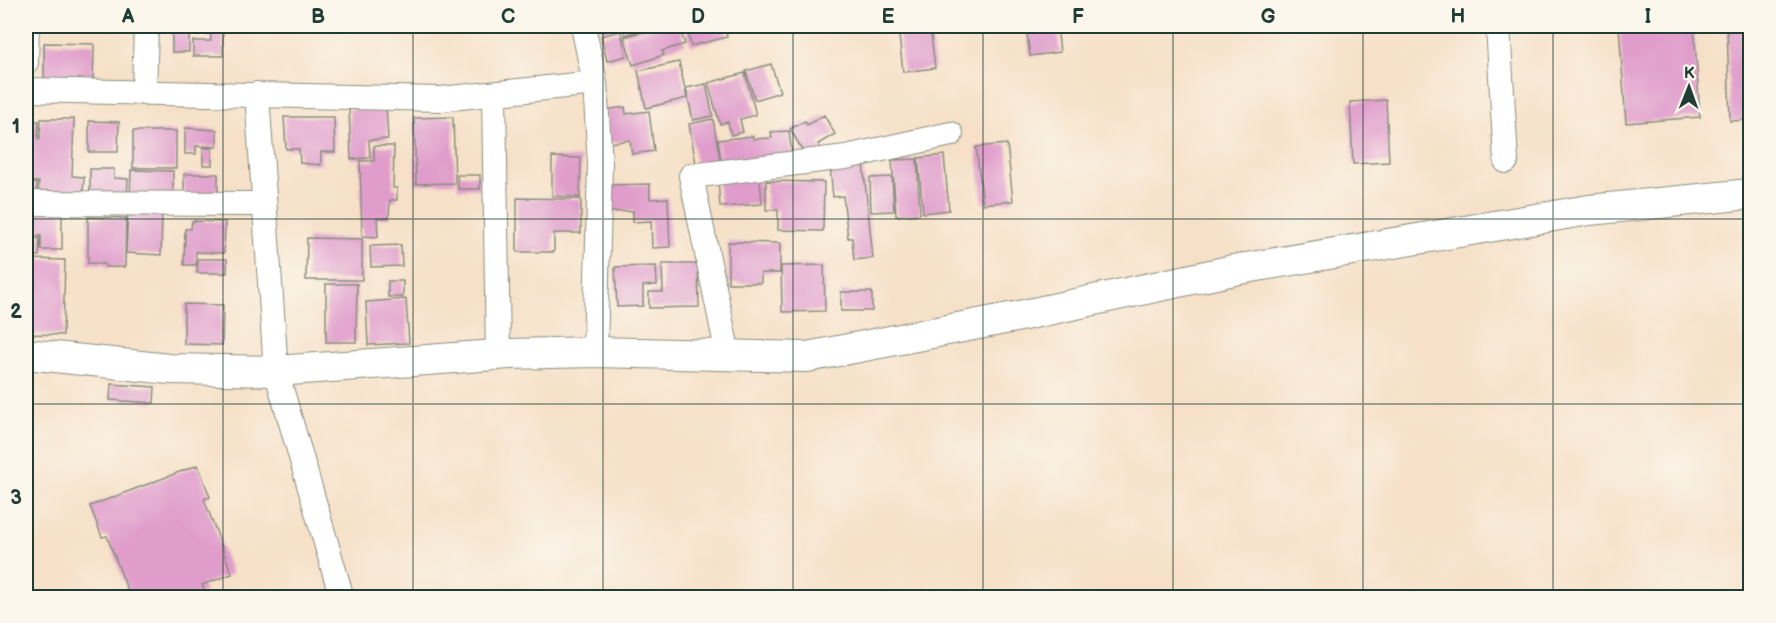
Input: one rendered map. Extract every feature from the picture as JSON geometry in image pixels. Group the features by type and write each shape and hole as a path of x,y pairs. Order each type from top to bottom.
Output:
{"street":[{"path":"26,62 27,26"},
{"path":"144,93 146,26"},
{"path":"583,26 595,83 600,164 595,352"},
{"path":"1498,26 1506,161"},
{"path":"26,90 441,99 595,83"},
{"path":"257,94 276,371 342,597"},
{"path":"494,95 498,354"},
{"path":"728,355 691,176 846,157 951,134"},
{"path":"26,354 169,369 276,371 498,354 595,352 807,357 1015,317 1234,270 1589,210 1750,194"},
{"path":"26,203 264,204"}],"building":[{"path":"172,26 207,26 207,34 189,34 189,52 172,52"},
{"path":"210,26 223,26 223,56 193,56 193,41 211,41"},
{"path":"600,26 621,26 602,32"},
{"path":"622,26 656,26 625,35"},
{"path":"662,26 679,26 685,44 662,51 664,55 633,65 624,37"},
{"path":"686,26 725,26 727,37 691,46"},
{"path":"898,26 930,26 935,68 903,72"},
{"path":"1026,26 1057,26 1060,52 1030,56"},
{"path":"1619,26 1694,26 1700,117 1626,123"},
{"path":"1727,26 1750,26 1750,120 1730,121"},
{"path":"621,31 626,56 607,61 601,36"},
{"path":"44,43 94,44 93,86 44,84"},
{"path":"679,62 687,98 646,108 638,71"},
{"path":"771,64 780,92 755,100 746,71"},
{"path":"745,73 756,115 740,119 743,132 731,135 728,122 720,124 708,83"},
{"path":"706,84 713,116 693,120 686,88"},
{"path":"1386,100 1389,162 1353,164 1350,102"},
{"path":"386,107 388,139 369,140 370,158 351,159 349,109"},
{"path":"625,107 626,114 649,111 654,151 632,154 630,140 610,143 605,110"},
{"path":"824,115 835,134 818,144 823,151 808,159 790,129 805,121 807,125"},
{"path":"284,117 334,117 335,152 321,152 321,165 300,163 299,149 286,149"},
{"path":"453,117 455,183 416,184 414,118"},
{"path":"41,119 74,119 72,176 84,177 83,194 38,193 39,182 26,182 26,157 30,157 30,139 26,139 26,121 39,121 38,139 40,139"},
{"path":"713,119 720,160 696,164 689,124"},
{"path":"89,121 119,122 118,152 89,152"},
{"path":"185,128 217,130 217,147 196,146 196,154 185,154"},
{"path":"133,131 176,131 176,168 133,168"},
{"path":"789,131 793,162 721,162 718,140 753,136 753,139 772,138 771,132"},
{"path":"1007,144 1013,201 983,204 976,147"},
{"path":"374,146 394,146 393,188 397,188 397,200 390,200 389,218 377,218 378,237 362,236 360,161 374,161"},
{"path":"203,148 212,148 212,165 203,165"},
{"path":"944,155 949,210 923,213 918,158"},
{"path":"552,157 581,158 580,197 552,196"},
{"path":"917,159 920,214 896,216 892,160"},
{"path":"863,163 873,258 854,260 852,238 848,238 843,196 833,197 830,167"},
{"path":"90,169 114,169 114,178 128,179 127,198 90,197"},
{"path":"131,170 173,171 173,201 130,200"},
{"path":"184,174 218,174 218,196 184,196"},
{"path":"457,175 480,175 480,189 458,189"},
{"path":"892,177 894,211 871,212 870,178"},
{"path":"760,179 762,204 720,207 718,180"},
{"path":"766,181 824,182 823,231 778,230 778,210 766,210"},
{"path":"26,183 37,183 36,196 26,195"},
{"path":"650,184 650,199 668,198 670,247 652,248 651,221 633,222 633,211 610,212 609,185"},
{"path":"517,198 581,199 581,233 554,233 554,252 517,252"},
{"path":"128,208 162,210 161,255 126,253"},
{"path":"30,210 62,210 62,250 41,250 41,236 30,235"},
{"path":"88,217 126,218 125,267 105,267 105,264 88,263"},
{"path":"192,221 225,222 224,253 196,252 196,265 184,265 185,229 191,229"},
{"path":"28,238 40,238 39,256 27,255"},
{"path":"307,238 362,239 362,280 306,280"},
{"path":"728,242 780,243 780,273 761,273 761,283 728,283"},
{"path":"401,245 402,266 371,267 370,246"},
{"path":"28,259 65,260 63,335 26,334"},
{"path":"198,259 227,259 227,273 197,273"},
{"path":"662,264 698,264 699,307 649,308 649,292 663,292"},
{"path":"824,265 825,311 782,312 781,266"},
{"path":"656,266 657,285 643,286 643,306 617,307 615,267"},
{"path":"388,281 403,281 403,297 388,297"},
{"path":"326,284 357,284 356,342 326,342"},
{"path":"841,292 872,292 872,311 841,311"},
{"path":"406,299 409,343 368,345 366,302"},
{"path":"184,304 223,305 222,345 184,344"},
{"path":"111,384 155,387 154,403 110,400"},
{"path":"198,465 210,497 204,499 232,574 202,585 205,592 190,597 130,597 107,536 102,537 90,506"}]}
